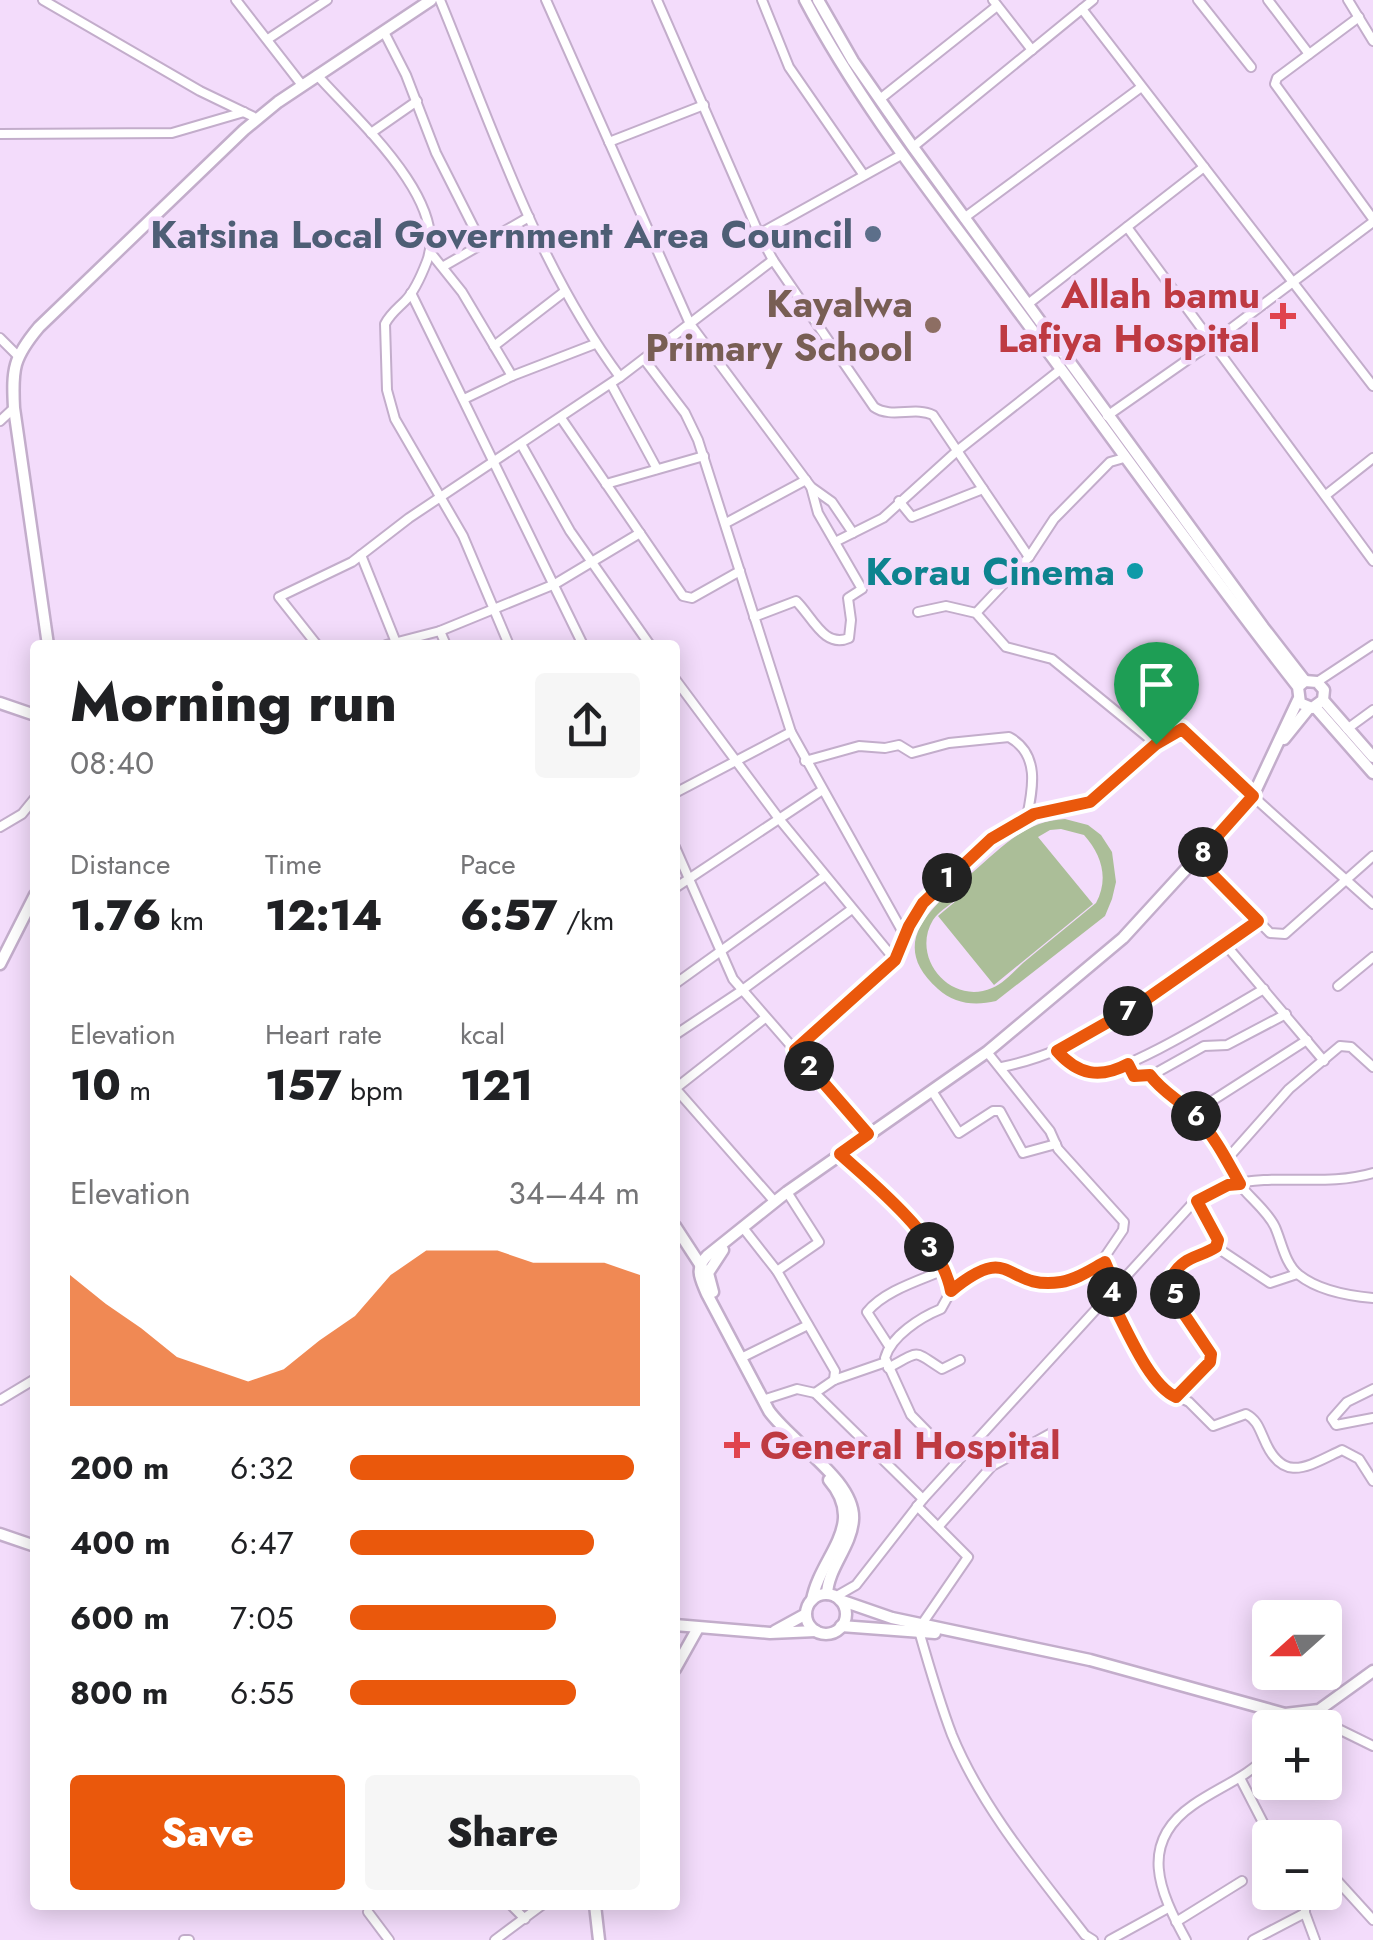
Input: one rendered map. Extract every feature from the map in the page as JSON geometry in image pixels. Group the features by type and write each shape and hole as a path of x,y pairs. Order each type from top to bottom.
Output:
{"main road":[{"path":"47,640 14,408 12,371 17,355 38,327 258,119 302,85 431,0"},
{"path":"805,0 844,68 964,218 1311,694 1373,757"},
{"path":"818,0 908,150 1060,370 1124,458 1373,772"},
{"path":"704,1269 733,1238 787,1192 987,1052 1123,938 1253,796 1276,747 1311,694"},
{"path":"0,704 30,714"},
{"path":"2,956 30,904"},
{"path":"680,1233 704,1269 722,1318 763,1400 782,1429 844,1488 852,1508 851,1530 829,1582 834,1597 846,1612 841,1626 832,1633 770,1634 680,1626"},
{"path":"770,1634 806,1614 846,1517 835,1488 806,1452"},
{"path":"0,1534 30,1544"},
{"path":"812,1600 834,1597 921,1627"},
{"path":"806,1614 816,1631"},
{"path":"841,1626 921,1627 966,1634 1090,1660 1271,1710"},
{"path":"680,1660 698,1628"},
{"path":"1319,1710 1373,1671"},
{"path":"595,1910 600,1940"}],"street":[{"path":"42,0 200,91 258,119"},
{"path":"252,0 239,4 302,85"},
{"path":"268,39 328,0"},
{"path":"440,0 564,292 620,378"},
{"path":"546,0 690,324 808,483 832,502 853,533"},
{"path":"658,0 773,260 874,407 883,412 929,411 1028,557"},
{"path":"762,0 789,66 862,174"},
{"path":"759,234 908,150 1094,0"},
{"path":"1198,0 1251,67"},
{"path":"1268,0 1310,54"},
{"path":"1348,0 1373,41"},
{"path":"880,99 995,3 1032,50"},
{"path":"1082,9 1373,386"},
{"path":"1358,17 1277,78 1275,84 1370,223 1373,239"},
{"path":"384,32 417,101 436,153 482,244"},
{"path":"317,76 397,166 420,205 432,240 411,293 385,324 387,390 395,419 474,557 508,640"},
{"path":"964,218 1140,88"},
{"path":"371,133 417,101"},
{"path":"609,142 704,106"},
{"path":"0,134 172,134 244,112"},
{"path":"1028,304 1204,167"},
{"path":"444,266 529,216"},
{"path":"1107,416 1295,282 1370,223"},
{"path":"1127,227 1373,561"},
{"path":"430,252 444,266 512,376"},
{"path":"313,640 278,597 361,555 442,496 620,378 773,260"},
{"path":"494,346 564,292"},
{"path":"411,293 582,640"},
{"path":"0,338 17,355"},
{"path":"464,399 595,344"},
{"path":"644,359 685,413 704,456 790,732 905,936"},
{"path":"835,542 882,518 957,451 1060,370"},
{"path":"611,384 657,470"},
{"path":"0,421 14,408"},
{"path":"561,418 687,599 740,571"},
{"path":"521,444 592,562 647,640"},
{"path":"606,484 704,456"},
{"path":"976,613 1028,557 1054,519 1110,462 1124,458"},
{"path":"1326,494 1373,458"},
{"path":"726,523 808,483"},
{"path":"754,617 796,601 827,638 850,638 848,598 862,589 818,513 808,483"},
{"path":"899,501 912,517 983,489"},
{"path":"409,640 554,584 640,534"},
{"path":"361,555 395,640"},
{"path":"918,612 946,606 976,613 1006,648 1052,659 1156,744"},
{"path":"440,630 444,640"},
{"path":"1311,694 1373,646"},
{"path":"680,686 780,820 895,960"},
{"path":"1347,730 1373,710"},
{"path":"795,1050 895,960 915,915 935,889 991,839 1027,817 1090,802 1156,744 1182,729 1373,904"},
{"path":"680,790 790,732"},
{"path":"805,761 858,746 899,745 912,754 949,744 1009,737 1022,749 1034,772 1027,817"},
{"path":"680,885 821,791"},
{"path":"0,827 30,804"},
{"path":"1197,859 1270,933 1286,934 1373,856"},
{"path":"680,858 741,992 868,1134"},
{"path":"680,980 825,876"},
{"path":"680,1033 852,909"},
{"path":"1002,1067 1057,1051 1138,1005 1258,921"},
{"path":"1225,944 1324,1061"},
{"path":"1338,986 1373,957"},
{"path":"1057,1051 1074,1068 1102,1074 1128,1064 1264,989"},
{"path":"1128,1064 1134,1076 1150,1075 1204,1046 1227,1045 1286,1014"},
{"path":"680,1084 766,1018"},
{"path":"1193,1113 1307,1040"},
{"path":"1228,1158 1289,1089 1343,1044 1352,1047 1373,1067"},
{"path":"987,1052 1056,1144 1124,1222 1124,1230 1106,1255 1112,1292 1148,1368 1164,1390 1189,1402 1213,1426 1238,1415 1252,1418 1272,1456 1291,1469 1306,1467 1342,1450 1358,1459 1373,1480"},
{"path":"1150,1075 1171,1098 1193,1113 1228,1158 1240,1184 1275,1227 1278,1241 1297,1274 1332,1290 1373,1298"},
{"path":"932,1092 959,1132 1000,1111 1023,1154 1056,1144"},
{"path":"680,1094 775,1202"},
{"path":"840,1154 903,1212 944,1270 951,1291"},
{"path":"834,1597 856,1585 956,1462 1197,1201 1228,1185 1346,1181 1373,1173"},
{"path":"777,1271 819,1242 787,1192"},
{"path":"1197,1201 1218,1240 1216,1247"},
{"path":"744,1229 777,1271 834,1371 834,1380"},
{"path":"1216,1247 1270,1283 1297,1274"},
{"path":"1176,1397 1210,1362 1211,1354 1180,1308 1172,1277 1190,1257 1216,1247"},
{"path":"956,1462 911,1415 887,1365 890,1346 924,1315 941,1310 951,1291 982,1268 996,1264 1016,1275 1064,1282 1105,1262"},
{"path":"890,1346 867,1312 902,1288 944,1270"},
{"path":"743,1357 808,1325"},
{"path":"815,1392 834,1380 917,1353 924,1353 942,1369 960,1360"},
{"path":"0,1400 30,1382"},
{"path":"763,1400 797,1389 815,1392 968,1556 921,1627 953,1737 974,1779 1033,1867 1085,1935 1093,1940"},
{"path":"1373,1389 1347,1402 1332,1419 1336,1426 1373,1418"},
{"path":"939,1526 992,1466 1054,1431"},
{"path":"1342,1728 1373,1746"},
{"path":"1186,1940 1168,1908 1160,1882 1161,1840 1168,1826 1194,1804 1252,1768"},
{"path":"1240,1778 1262,1820"},
{"path":"1176,1922 1242,1882"},
{"path":"1342,1883 1373,1920"},
{"path":"1110,1940 1168,1908"},
{"path":"516,1910 525,1919"},
{"path":"494,1940 536,1910"},
{"path":"368,1912 389,1940"},
{"path":"1253,1940 1305,1913 1315,1940"}],"green space":[{"path":"1065,819 1088,825 1101,835 1112,852 1116,882 1105,916 996,1001 965,1002 944,994 922,972 915,955 921,924 944,897 1004,845 1026,830","holes":["1061,829 1084,835 1102,868 1096,903 992,988 962,990 938,975 927,949 927,935 936,916 963,895 938,916 994,985 1093,904 1038,837"]}],"place":[{"name":"Katsina Local Government Area Council","path":"873,234"},
{"name":"Allah bamu Lafiya Hospital","path":"1283,316"},
{"name":"Kayalwa Primary School","path":"933,325"},
{"name":"Korau Cinema","path":"1135,571"},
{"name":"General Hospital","path":"737,1445"}],"route":[{"path":"1182,729 1253,796 1197,859 1258,921 1138,1005 1057,1051 1074,1068 1089,1074 1102,1074 1128,1064 1134,1076 1150,1075 1200,1121 1228,1158 1240,1184 1228,1185 1197,1201 1218,1240 1216,1247 1190,1257 1172,1277 1180,1308 1211,1354 1210,1362 1176,1397 1164,1390 1148,1368 1109,1296 1116,1288 1105,1262 1064,1282 1032,1280 996,1264 971,1274 951,1291 941,1266 903,1212 840,1154 868,1134 795,1050 895,960 923,903 991,839 1034,814 1090,802 1156,744 1182,729"}]}
